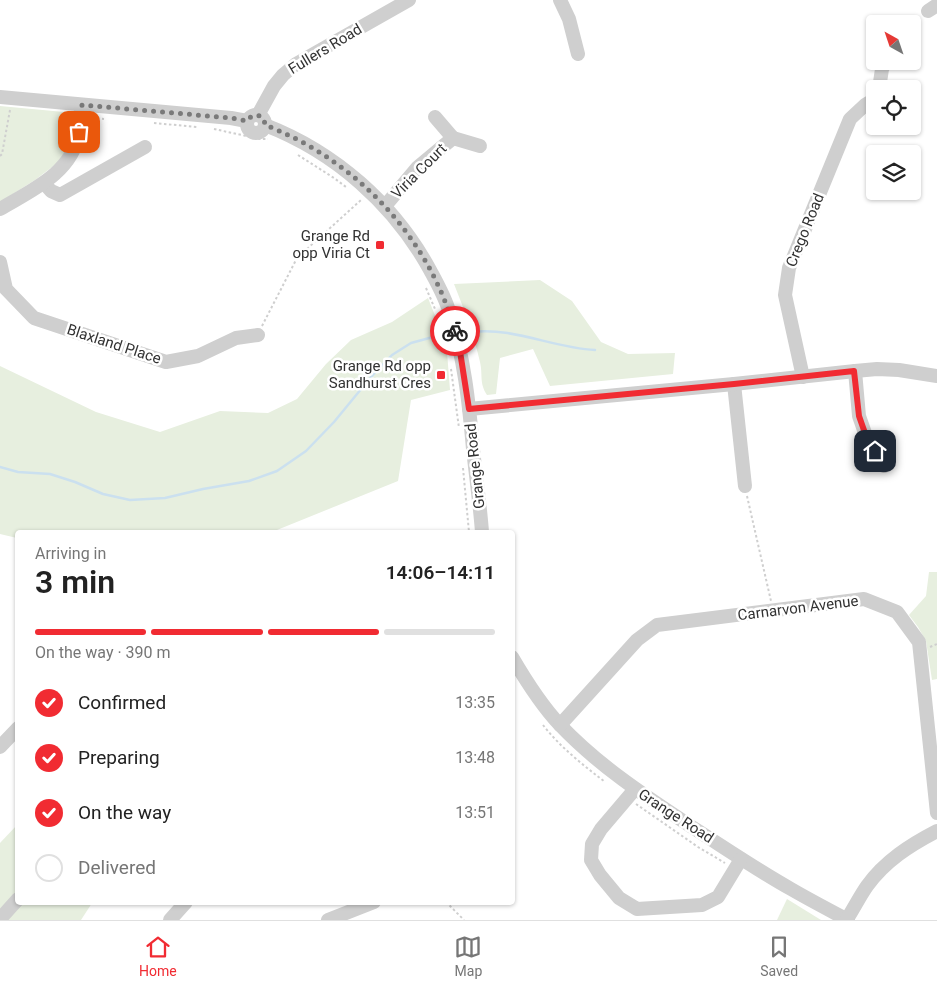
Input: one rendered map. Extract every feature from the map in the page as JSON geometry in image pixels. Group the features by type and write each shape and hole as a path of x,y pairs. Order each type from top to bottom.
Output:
{"street":[{"name":"Fullers Road","path":"257,120 274,86 283,74 296,64 408,0"},
{"path":"560,0 569,19 578,54"},
{"name":"Grange Road","path":"6,98 81,111 257,120 287,133 348,172 363,196 385,206 412,239 436,279 449,310 459,345 469,409 482,530"},
{"name":"Crego Road","path":"803,377 785,296 789,268 850,119 866,104"},
{"path":"0,209 44,183 65,164 72,154 79,132 81,111"},
{"name":"Viria Court","path":"436,117 453,138 480,146"},
{"name":"Viria Court","path":"385,206 417,168 453,138"},
{"path":"44,183 51,191 60,195 119,155 145,147"},
{"name":"Blaxland Place","path":"0,262 6,289 34,318 166,362 198,356 236,338 258,335"},
{"path":"469,409 876,369 900,370 937,376"},
{"path":"854,371 859,416 866,436 884,466"},
{"path":"734,384 745,486"},
{"name":"Carnarvon Avenue","path":"560,725 637,640 658,625 864,599 898,612 919,642 937,813"},
{"name":"Grange Road","path":"515,662 549,712 600,764 634,789 741,859 848,920"},
{"path":"0,747 15,731"},
{"path":"634,789 592,844 591,860 600,875 619,898 637,910 702,905 718,897 741,859"},
{"path":"848,920 867,886 892,859 914,843 937,831"},
{"path":"0,919 15,902"},
{"path":"170,920 183,905"},
{"path":"328,920 366,905"}],"path":[{"path":"0,156 2,154 6,98"},
{"path":"81,111 97,119 108,119"},
{"path":"147,123 201,128"},
{"path":"209,128 260,139 270,139"},
{"path":"292,151 346,188"},
{"path":"258,335 297,258 363,196"},
{"path":"422,281 438,316"},
{"path":"450,362 458,427"},
{"path":"462,465 468,530"},
{"path":"745,486 770,598"},
{"path":"449,905 464,920"}],"green space":[{"path":"0,106 64,112 68,114 73,123 70,141 60,161 35,180 0,202"},
{"path":"540,280 572,301 601,342 628,354 675,353 673,374 550,386 533,349 500,358 496,394 487,395 482,383 480,362 475,342 454,284"},
{"path":"428,298 447,352 450,390 411,400 398,481 277,530 15,530 15,538 0,534 0,366 96,412 160,432 220,411 268,413 297,399 326,364 351,340 392,322"},
{"path":"929,572 937,572 937,679 932,680 926,641 909,615 926,596"},
{"path":"15,827 15,905 91,905 81,920 0,920 0,843"},
{"path":"787,899 821,920 777,920"}],"waterway":[{"path":"472,332 503,332 564,346 595,350"},
{"path":"0,467 18,472 50,474 103,494 130,500 165,498 249,481 277,471 306,451 334,422 392,355 411,343 433,337"}],"way so far":[{"path":"79,132 82,105 247,121 252,116 261,116 265,125 287,133 348,172 385,206 412,239 436,279 449,310 455,331"}],"place":[{"name":"Grange Rd opp Viria Ct","path":"380,245"},
{"name":"Grange Rd opp Sandhurst Cres","path":"441,375"}],"route":[{"path":"455,331 469,409 854,371 859,416 866,436 875,451"}]}
